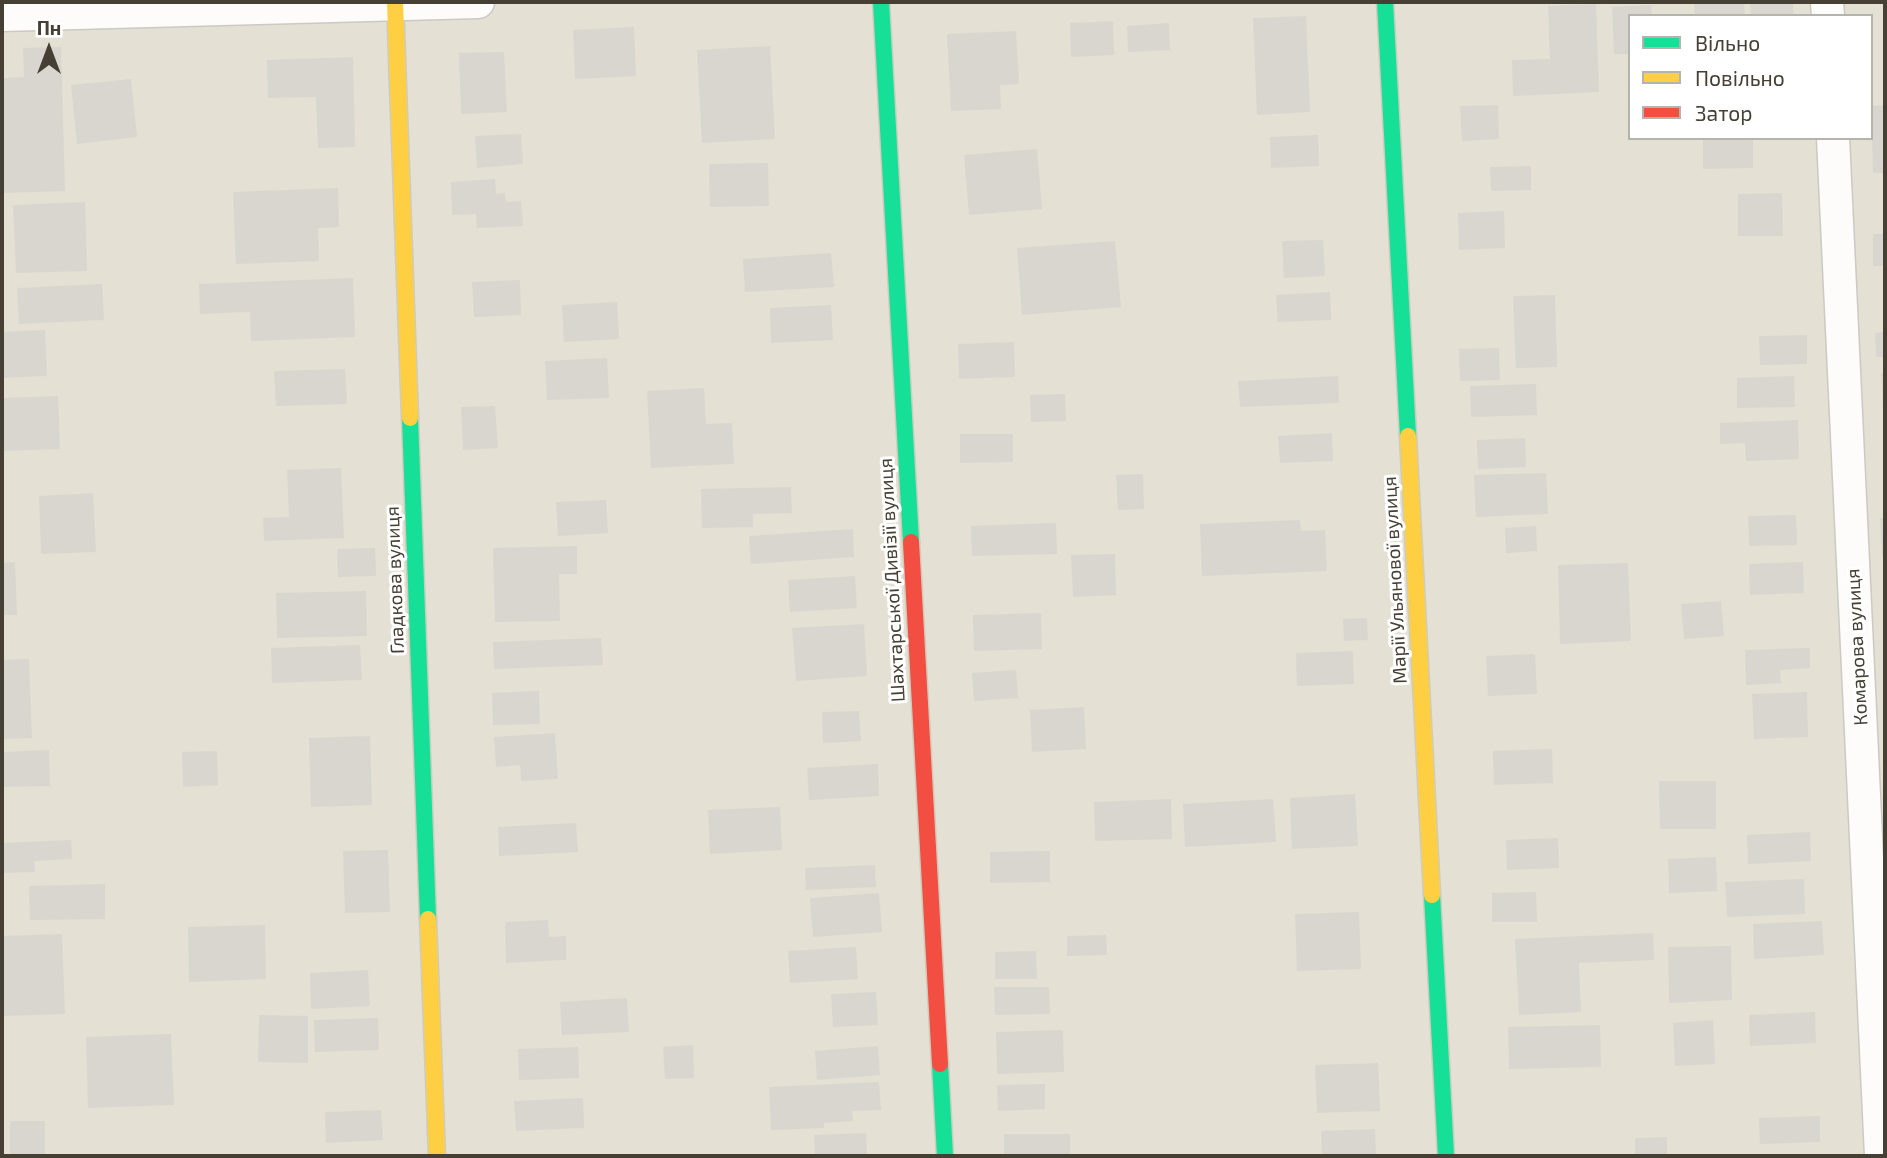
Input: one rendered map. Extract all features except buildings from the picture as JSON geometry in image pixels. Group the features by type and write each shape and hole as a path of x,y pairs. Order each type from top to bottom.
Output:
{"street":[{"path":"2,15 478,2"},
{"name":"Шахтарської Дивізії вулиця","path":"881,2 945,1156"},
{"name":"Марії Ульянової вулиця","path":"1385,2 1446,1156"},
{"name":"Гладкова вулиця","path":"395,3 437,1156"},
{"name":"Комарова вулиця","path":"1833,140 1881,1156"}],"shaded area":[{"path":"2,2 1885,2 1885,1156 2,1156"}],"traffic: fast":[{"path":"881,2 911,542"},
{"path":"1385,2 1408,436"},
{"path":"410,418 428,919"},
{"path":"1432,895 1446,1156"},
{"path":"940,1064 945,1156"}],"traffic: slow":[{"path":"395,2 410,418"},
{"path":"1408,436 1432,895"},
{"path":"428,919 437,1156"}],"traffic: jam":[{"path":"911,542 940,1064"}]}
